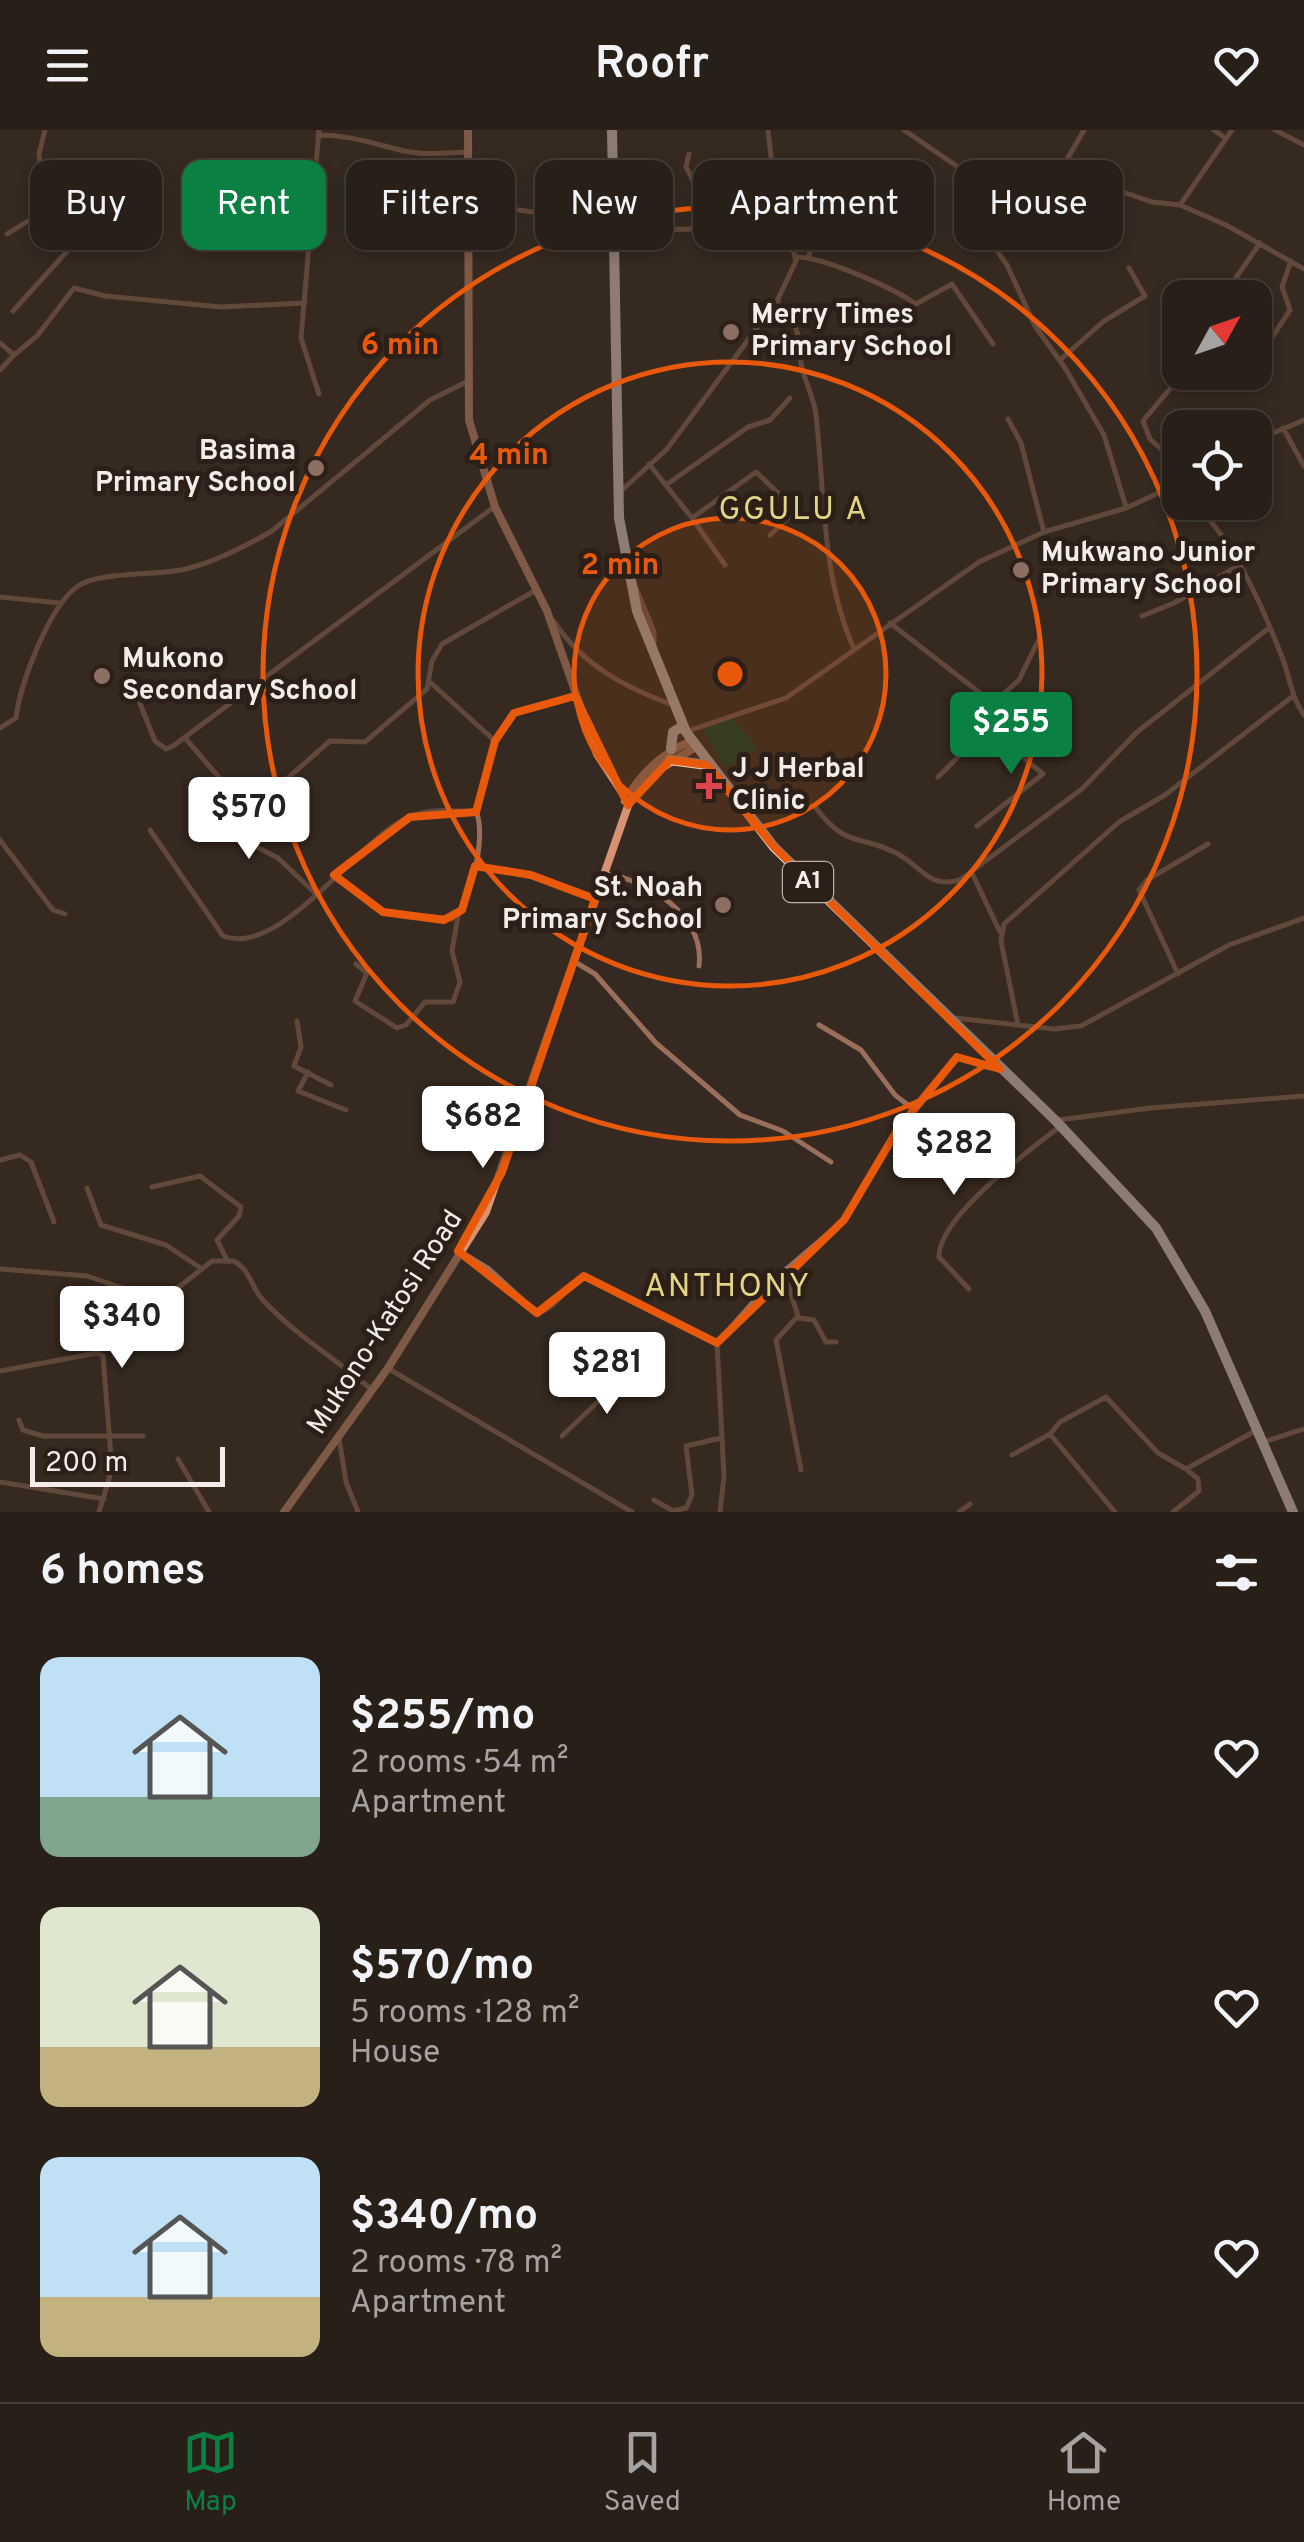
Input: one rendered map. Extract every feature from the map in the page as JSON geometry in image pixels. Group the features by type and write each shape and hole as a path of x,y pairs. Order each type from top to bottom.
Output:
{"highway":[{"name":"A1","path":"612,130 612,160"},
{"name":"A1","path":"612,250 616,495 628,579 654,656 688,737 774,848 1127,1193 1182,1267 1293,1512"},
{"path":"688,737 673,732 670,755 707,765"}],"main road":[{"path":"467,160 468,130"},
{"path":"466,250 466,382 472,434 494,507 546,611 597,754 628,804 688,737"},
{"name":"Mukono-Katosi Road","path":"284,1512 388,1368 486,1212 628,804"}],"street":[{"path":"39,160 45,130"},
{"path":"616,495 667,449 778,302 796,257 773,175 768,130"},
{"path":"904,130 954,164"},
{"path":"1067,160 1084,130"},
{"path":"1214,130 1225,138"},
{"path":"1180,205 1232,130"},
{"path":"1274,130 1304,144"},
{"path":"320,394 301,338 318,132 369,139 396,150 426,154 467,152"},
{"path":"673,230 691,229 700,212 696,185 686,166 689,154"},
{"path":"1123,191 1152,202 1180,205 1304,269"},
{"path":"7,234 30,220"},
{"path":"1234,280 1260,243"},
{"path":"13,311 68,250"},
{"path":"809,256 810,250"},
{"path":"997,250 1035,326 1060,360 1104,436 1126,508"},
{"path":"796,257 809,256 889,286 916,304 952,284 993,344"},
{"path":"1272,337 1290,310 1282,287 1290,260"},
{"path":"1060,360 1104,321 1145,296 1129,268"},
{"path":"0,370 37,336 74,288 221,308 305,303"},
{"path":"778,302 802,334 802,366 816,417 830,565 842,621 854,649"},
{"path":"0,343 14,355"},
{"path":"0,728 16,718 39,647 60,604 82,583 189,568 265,535 430,400 466,382"},
{"path":"1162,450 1150,439 1143,422 1169,390"},
{"path":"666,484 748,427 770,420 790,398"},
{"path":"1008,418 1021,443 1044,532"},
{"path":"1272,433 1304,420"},
{"path":"1283,428 1304,466"},
{"path":"649,464 725,565"},
{"path":"692,518 756,472 778,493 790,516 770,535"},
{"path":"688,737 786,698 979,562 1044,532 1162,493"},
{"path":"131,681 142,715 161,748 185,738 494,507"},
{"path":"1206,520 1238,566 1270,627 1293,696 1304,714"},
{"path":"1142,616 1174,603 1238,566"},
{"path":"316,894 278,858 251,844 243,834 249,812 330,742 365,742 431,683 432,661 442,644 536,590"},
{"path":"0,597 60,604"},
{"path":"546,611 585,660 635,691 674,705"},
{"path":"890,622 990,703"},
{"path":"816,808 833,831 848,840 898,854 931,880 946,884 972,873 1082,789 1146,725 1270,627"},
{"path":"990,703 1002,698 1018,680 1038,641"},
{"path":"431,683 495,741"},
{"path":"356,964 367,974 355,1000 397,1028 406,1024 425,1002 453,1002 459,992 452,951 458,916 475,866 482,828 476,812 495,741 521,708 575,696"},
{"path":"1000,932 1016,911 1036,898 1119,822 1164,795 1293,696"},
{"path":"938,777 986,727 990,703"},
{"path":"977,826 1044,774 986,727"},
{"path":"185,738 249,812"},
{"path":"150,830 216,928 230,939 266,933 389,828 410,817 430,811 476,812"},
{"path":"0,840 54,910 64,914"},
{"path":"1178,974 1139,890 1208,844"},
{"path":"475,866 531,874 595,900"},
{"path":"604,873 638,882 674,906 698,939 699,966"},
{"path":"972,873 1000,932 1018,1025"},
{"path":"334,874 384,912 444,920 458,916"},
{"path":"947,1017 1054,1030 1082,1026 1229,945 1304,918"},
{"path":"575,962 596,974 656,1043 740,1115 783,1131 830,1162"},
{"path":"297,1021 301,1048 294,1066 331,1086"},
{"path":"819,1025 860,1050 913,1110"},
{"path":"720,1512 717,1343 784,1271 844,1220 913,1110 956,1058 966,1059 977,1069 1000,1069"},
{"path":"308,1072 298,1091 346,1110"},
{"path":"968,1289 938,1257 942,1237 1058,1123 1150,1108 1304,1096"},
{"path":"0,1160 20,1155 31,1162 54,1222"},
{"path":"152,1187 200,1176 236,1202 241,1207 239,1216 218,1240 228,1262"},
{"path":"87,1188 101,1224 166,1245 202,1268"},
{"path":"458,1251 489,1269 537,1313 548,1310 573,1283 588,1278 717,1343"},
{"path":"0,1269 88,1276 152,1298 170,1294 212,1261 243,1266 264,1300 315,1350 324,1351 372,1390"},
{"path":"784,1271 798,1318"},
{"path":"798,1318 814,1320 826,1342 836,1342"},
{"path":"798,1318 776,1340 801,1470"},
{"path":"0,1371 100,1353 112,1470 99,1512"},
{"path":"388,1368 632,1512"},
{"path":"562,1436 629,1372"},
{"path":"1012,1455 1106,1397 1158,1452 1198,1479 1200,1491 1172,1512"},
{"path":"19,1420 23,1430 43,1436 143,1436"},
{"path":"1186,1469 1259,1430"},
{"path":"1263,1442 1304,1430"},
{"path":"1050,1434 1115,1512"},
{"path":"339,1438 346,1482 358,1512"},
{"path":"654,1500 673,1511 686,1508 692,1495 686,1446 721,1438"},
{"path":"178,1458 209,1512"},
{"path":"0,1482 104,1499"},
{"path":"960,1512 970,1504"}],"highlighted area":[{"path":"575,696 628,805 670,760 707,765 774,847 1000,1069 957,1057 898,1129 844,1220 717,1343 584,1276 537,1313 458,1251 502,1172 595,899 531,875 475,866 462,910 444,920 383,912 334,875 410,817 476,812 495,741 514,713"}],"green space":[{"path":"730,715 758,749 725,768 701,725"}],"place":[{"name":"Merry Times Primary School","path":"731,332"},
{"name":"Basima Primary School","path":"316,468"},
{"name":"Mukwano Junior Primary School","path":"1021,570"},
{"name":"Mukono Secondary School","path":"102,676"},
{"name":"J J Herbal Clinic","path":"709,786"},
{"name":"St. Noah Primary School","path":"723,905"}],"district":[{"name":"GGULU A","path":"794,511"},
{"name":"ANTHONY","path":"728,1288"}]}
